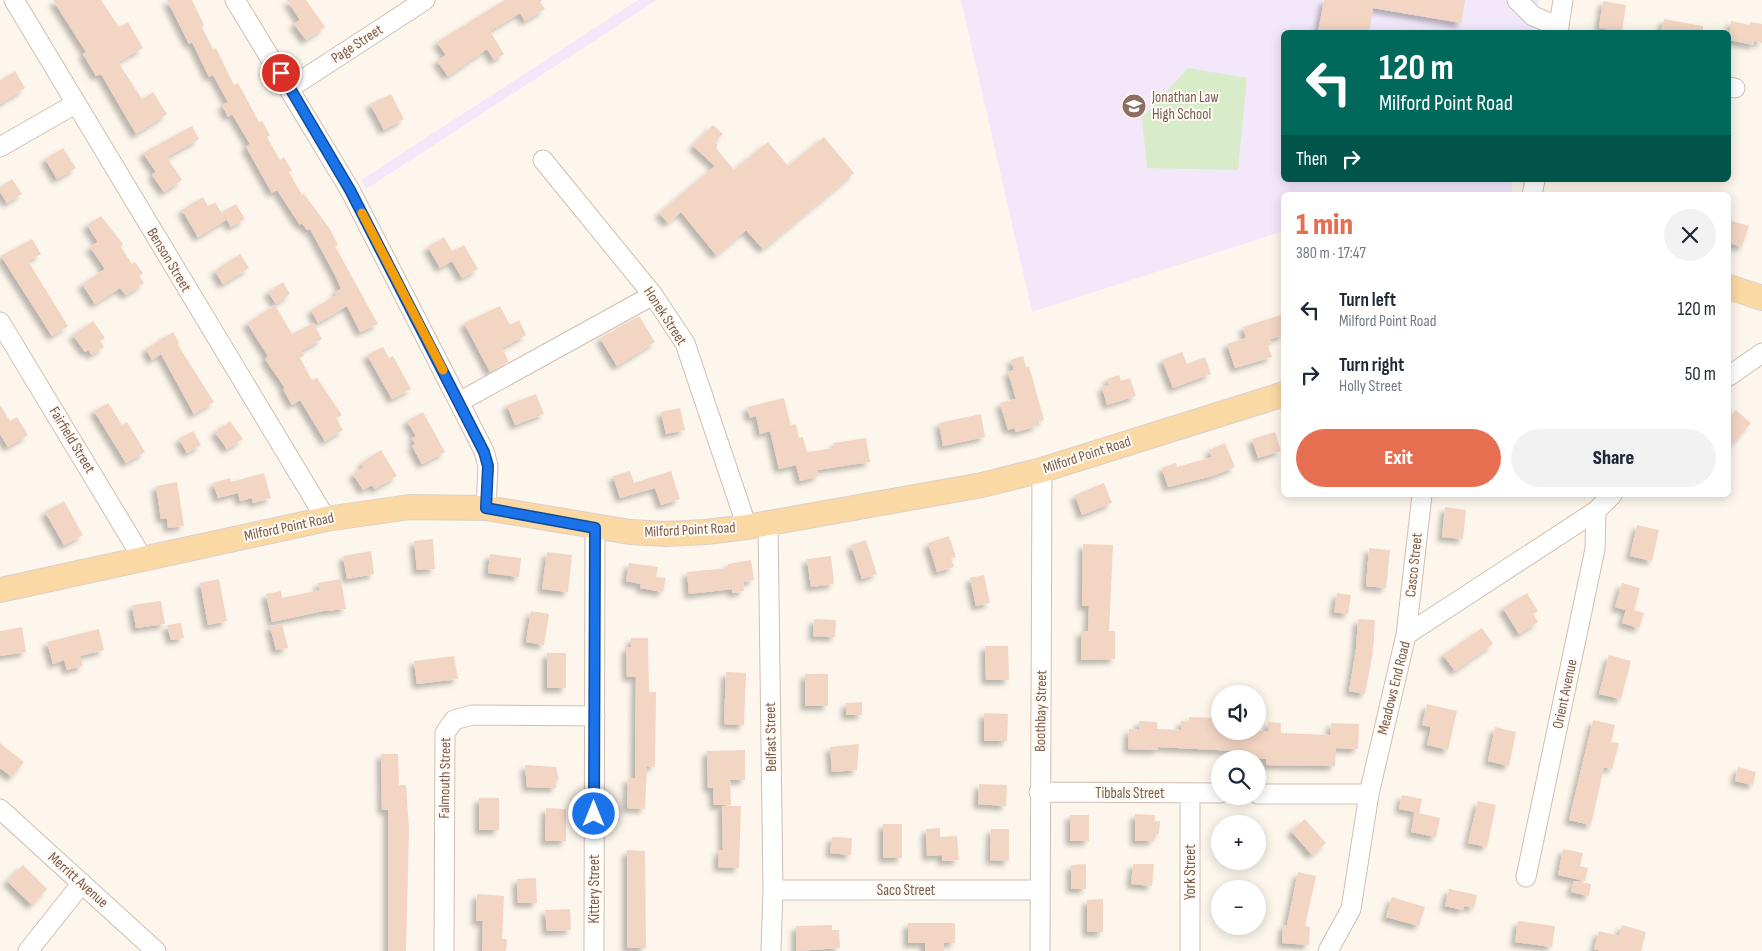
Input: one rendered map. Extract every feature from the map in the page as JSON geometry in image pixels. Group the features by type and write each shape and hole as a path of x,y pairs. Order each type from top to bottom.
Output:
{"main road":[{"path":"1731,288 1762,298"},
{"name":"Milford Point Road","path":"0,590 326,519 410,507 486,508 595,528 664,534 758,525 982,485 1042,470 1281,395"}],"street":[{"name":"Benson Street","path":"14,0 326,519"},
{"path":"235,0 350,190 459,402 487,459 486,508"},
{"name":"Page Street","path":"290,88 425,0"},
{"path":"1517,0 1534,16 1558,30 1563,0"},
{"path":"0,147 75,104"},
{"name":"Honek Street","path":"544,160 653,295 685,343 758,525"},
{"path":"459,402 653,295"},
{"name":"Fairfield Street","path":"0,322 143,559"},
{"path":"1731,375 1762,353"},
{"name":"Boothbay Street","path":"1040,951 1039,792 1042,470"},
{"name":"Casco Street","path":"1406,635 1422,497"},
{"name":"Meadows End Road","path":"1328,951 1351,910 1369,794 1406,635 1596,511 1610,497"},
{"name":"Orient Avenue","path":"1526,876 1595,549 1596,511"},
{"name":"Belfast Street","path":"758,525 772,890 771,951"},
{"name":"Kittery Street","path":"594,951 595,528"},
{"name":"Falmouth Street","path":"444,951 445,733 454,720 472,715 595,716"},
{"name":"Tibbals Street","path":"1039,792 1211,793"},
{"name":"York Street","path":"1190,793 1190,951"},
{"path":"1266,794 1369,794"},
{"name":"Merritt Avenue","path":"0,809 156,951"},
{"path":"28,951 82,883"},
{"name":"Saco Street","path":"772,890 1039,890"}],"shaded area":[{"path":"638,0 657,0 366,189 361,180"},
{"name":"Jonathan Law High School","path":"961,0 1539,0 1534,30 1281,30 1281,182 1513,182 1511,192 1281,192 1281,232 1032,312"}],"green space":[{"path":"1188,68 1247,78 1238,170 1147,168 1142,118"}],"building":[{"path":"53,0 101,0 119,27 128,22 143,48 118,62 142,99 153,92 167,114 136,134 101,74 96,76 83,54 86,52"},
{"path":"167,0 192,0 213,49 216,48 234,85 238,83 259,122 262,121 270,135 267,137 280,160 284,157 292,171 289,172 302,195 304,194 330,229 338,245 335,246 378,324 360,332 347,306 318,323 311,310 337,295 335,292 341,289 335,275 310,229 307,230 302,223 300,225 277,190 272,193 246,147 250,144 232,114 228,117 222,105 228,102 213,75 209,77 192,42 189,44"},
{"path":"287,0 306,0 325,27 306,40 294,24 300,20"},
{"path":"505,0 543,0 540,2 545,9 525,21 520,13 490,31 504,54 494,60 487,49 448,76 437,61 446,55 437,42"},
{"path":"1324,0 1465,0 1461,23 1373,8 1369,30 1318,30"},
{"path":"1603,1 1626,5 1622,30 1599,28"},
{"path":"1664,19 1703,26 1703,30 1661,30"},
{"path":"1731,21 1750,25 1750,22 1762,24 1762,43 1754,41 1754,45 1731,40"},
{"path":"15,71 25,88 0,104 0,81"},
{"path":"391,94 404,119 384,130 370,104"},
{"path":"713,125 723,134 715,142 718,145 716,148 734,170 768,142 788,166 824,137 854,173 763,249 746,230 716,255 681,212 668,223 659,213 715,166 693,146"},
{"path":"192,126 199,139 167,157 182,180 164,192 152,175 156,172 143,153"},
{"path":"63,148 76,168 57,179 45,159"},
{"path":"12,179 22,194 7,203 0,192 0,187"},
{"path":"203,197 208,206 215,202 226,220 198,237 182,210"},
{"path":"236,204 245,219 231,227 222,212"},
{"path":"101,216 123,244 121,247 132,264 135,262 143,273 139,276 144,283 126,295 120,288 95,304 82,284 105,269 90,247 98,242 87,225"},
{"path":"1731,221 1749,226 1742,247 1731,244"},
{"path":"444,237 452,251 464,245 478,269 462,278 452,261 440,268 428,247"},
{"path":"32,239 41,254 28,261 68,326 52,336 1,256"},
{"path":"240,254 249,268 223,284 215,271"},
{"path":"283,282 290,294 276,304 268,292"},
{"path":"275,305 292,334 313,323 322,339 301,351 304,355 300,358 312,380 317,378 342,415 336,418 343,430 325,441 300,400 292,405 283,389 285,388 265,359 268,356 247,323"},
{"path":"500,306 510,325 519,320 526,335 502,348 509,362 490,372 464,323"},
{"path":"1281,315 1281,336 1270,339 1272,344 1268,346 1272,357 1235,368 1227,344 1246,338 1243,327"},
{"path":"639,316 655,342 617,366 600,338"},
{"path":"93,321 105,338 100,341 104,347 92,355 88,350 85,352 73,335"},
{"path":"173,332 179,342 178,345 214,402 194,414 161,354 152,360 146,349"},
{"path":"383,347 389,358 393,356 411,389 392,399 367,355"},
{"path":"1182,352 1187,364 1205,357 1211,374 1173,388 1162,360"},
{"path":"1023,356 1026,367 1029,366 1044,420 1036,422 1037,426 1016,432 1014,428 1008,430 1000,403 1016,399 1008,372 1014,370 1011,360"},
{"path":"1119,375 1121,381 1130,378 1136,396 1107,405 1102,387 1109,385 1107,379"},
{"path":"536,394 544,414 515,425 507,405"},
{"path":"784,398 791,425 796,424 799,438 803,437 807,452 835,448 834,443 866,438 870,462 817,470 819,476 800,481 796,465 779,469 770,431 760,434 756,416 750,418 747,407"},
{"path":"108,403 122,425 127,422 145,452 126,463 94,411"},
{"path":"0,405 10,421 17,417 28,435 8,447 0,434"},
{"path":"680,408 685,430 666,434 661,412"},
{"path":"1736,410 1751,423 1731,446 1731,415"},
{"path":"423,412 445,452 422,464 412,446 415,444 412,438 416,436 407,421"},
{"path":"981,414 985,437 943,446 939,423"},
{"path":"230,421 243,439 227,449 215,432"},
{"path":"193,431 201,445 187,453 179,439"},
{"path":"1275,432 1281,451 1258,458 1252,439"},
{"path":"1225,443 1235,467 1212,476 1168,487 1162,468 1176,463 1177,467 1212,457 1209,450"},
{"path":"381,450 397,476 375,489 372,485 363,490 353,474 364,467 361,463"},
{"path":"630,471 634,483 671,471 680,499 661,505 655,488 620,498 613,476"},
{"path":"264,473 271,498 253,503 252,498 240,501 238,493 218,498 213,483 230,478 231,482"},
{"path":"177,482 184,526 168,528 167,518 161,519 156,486"},
{"path":"1104,483 1112,503 1082,515 1075,495"},
{"path":"64,501 83,535 64,545 45,512"},
{"path":"1445,507 1466,510 1463,539 1442,537"},
{"path":"1637,525 1659,530 1652,561 1630,556"},
{"path":"949,536 956,557 951,559 954,567 937,572 928,543"},
{"path":"433,539 435,569 417,570 414,541"},
{"path":"866,540 877,574 862,579 851,545"},
{"path":"1083,544 1113,545 1109,631 1115,631 1115,659 1081,660 1081,631 1088,631 1089,606 1082,606"},
{"path":"1369,548 1390,550 1386,588 1366,586"},
{"path":"371,551 374,574 347,579 343,556"},
{"path":"547,552 572,555 568,592 542,589"},
{"path":"490,554 521,558 519,577 488,573"},
{"path":"831,556 834,584 811,587 807,559"},
{"path":"751,560 754,580 743,582 744,591 732,593 732,589 689,594 687,572 728,568 728,564"},
{"path":"629,563 658,567 656,577 666,578 663,592 640,588 641,584 626,581"},
{"path":"984,575 990,603 976,606 970,578"},
{"path":"219,579 227,621 208,625 200,583"},
{"path":"341,579 346,609 323,611 272,622 266,594 281,591 282,598 320,590 318,583"},
{"path":"1622,583 1640,588 1634,610 1644,613 1639,628 1622,623 1626,610 1615,607"},
{"path":"1337,593 1351,595 1348,614 1334,612"},
{"path":"1527,593 1538,611 1533,614 1538,622 1519,634 1503,608"},
{"path":"161,601 165,624 136,628 132,605"},
{"path":"531,611 549,614 544,645 526,642"},
{"path":"814,619 836,620 835,637 813,636"},
{"path":"1358,619 1375,620 1373,651 1365,694 1349,691 1356,649"},
{"path":"181,623 184,638 171,640 167,625"},
{"path":"282,624 288,648 276,650 270,626"},
{"path":"22,627 26,652 0,656 0,631"},
{"path":"1482,628 1493,644 1455,671 1443,655"},
{"path":"99,629 104,650 80,656 83,666 67,670 64,660 53,664 47,642"},
{"path":"631,638 648,638 649,692 656,692 655,767 647,766 645,809 627,808 628,778 635,778 636,677 627,677 626,648 631,647"},
{"path":"985,646 1008,646 1009,680 986,680"},
{"path":"547,653 566,653 566,688 547,688"},
{"path":"1609,655 1631,661 1621,699 1599,694"},
{"path":"454,656 458,679 417,684 414,661"},
{"path":"726,672 746,673 744,725 724,724"},
{"path":"805,674 828,674 828,706 805,706"},
{"path":"862,702 862,715 846,715 846,703"},
{"path":"1427,704 1457,711 1448,750 1427,745 1431,727 1422,725"},
{"path":"984,713 1008,714 1007,741 984,741"},
{"path":"1189,717 1211,718 1211,740 1266,740 1268,722 1281,723 1281,733 1330,735 1331,723 1359,724 1358,749 1336,748 1335,766 1266,765 1266,750 1158,747 1158,750 1128,749 1129,729 1139,730 1139,721 1157,722 1157,729 1181,730 1181,721 1189,722"},
{"path":"1593,720 1615,725 1611,742 1619,743 1612,769 1604,767 1591,825 1569,820"},
{"path":"1495,727 1516,732 1509,766 1488,761"},
{"path":"0,743 24,762 12,777 0,768"},
{"path":"859,744 857,770 832,772 830,747"},
{"path":"745,750 745,780 730,780 731,805 714,805 713,788 708,788 707,751"},
{"path":"381,754 398,754 399,785 406,785 409,829 406,951 388,951 388,810 382,810"},
{"path":"525,765 556,767 559,780 556,781 556,788 527,787"},
{"path":"1738,767 1756,772 1753,785 1735,781"},
{"path":"979,784 1007,785 1006,806 978,804"},
{"path":"1402,795 1422,799 1419,813 1440,818 1436,837 1411,832 1415,812 1399,809"},
{"path":"479,798 499,798 499,830 479,830"},
{"path":"1478,801 1496,805 1487,847 1468,843"},
{"path":"722,806 741,806 739,868 718,867 719,850 723,850"},
{"path":"546,808 566,809 566,841 545,841"},
{"path":"1135,814 1155,815 1155,821 1160,821 1159,834 1154,834 1154,841 1135,841"},
{"path":"1070,815 1089,815 1089,841 1070,841"},
{"path":"1305,819 1326,843 1312,855 1291,831"},
{"path":"883,824 902,824 902,858 883,858"},
{"path":"940,828 940,837 957,836 959,860 942,861 942,855 927,856 926,829"},
{"path":"991,829 1009,829 1009,861 990,860"},
{"path":"832,837 852,838 851,855 830,853"},
{"path":"1563,849 1583,853 1580,866 1588,868 1585,881 1558,875"},
{"path":"627,850 645,851 646,948 627,948"},
{"path":"1086,864 1086,889 1071,889 1071,865"},
{"path":"1133,864 1154,864 1152,886 1131,884"},
{"path":"23,865 47,889 32,905 7,881"},
{"path":"1298,872 1316,876 1305,926 1310,927 1309,945 1282,943 1283,925 1287,925"},
{"path":"536,878 537,903 518,903 517,879"},
{"path":"1574,881 1591,884 1589,896 1571,892"},
{"path":"1449,889 1477,895 1474,908 1464,906 1463,910 1445,906"},
{"path":"477,894 504,896 502,939 507,939 506,951 482,951 483,921 476,921"},
{"path":"1392,897 1425,907 1419,926 1386,917"},
{"path":"1103,899 1103,932 1087,932 1087,900"},
{"path":"570,909 571,930 547,931 545,910"},
{"path":"1518,921 1555,926 1552,947 1515,942"},
{"path":"908,923 955,923 955,943 944,943 944,951 925,951 925,943 908,943"},
{"path":"832,925 832,930 839,930 840,948 796,951 796,926"},
{"path":"1622,925 1646,932 1641,951 1602,951 1594,949 1599,931 1619,936"}],"slow traffic":[{"path":"362,213 443,370"}],"place":[{"name":"Jonathan Law High School","path":"1134,106"}],"route":[{"path":"281,73 350,190 484,452 488,466 486,508 595,528 594,814"}]}
